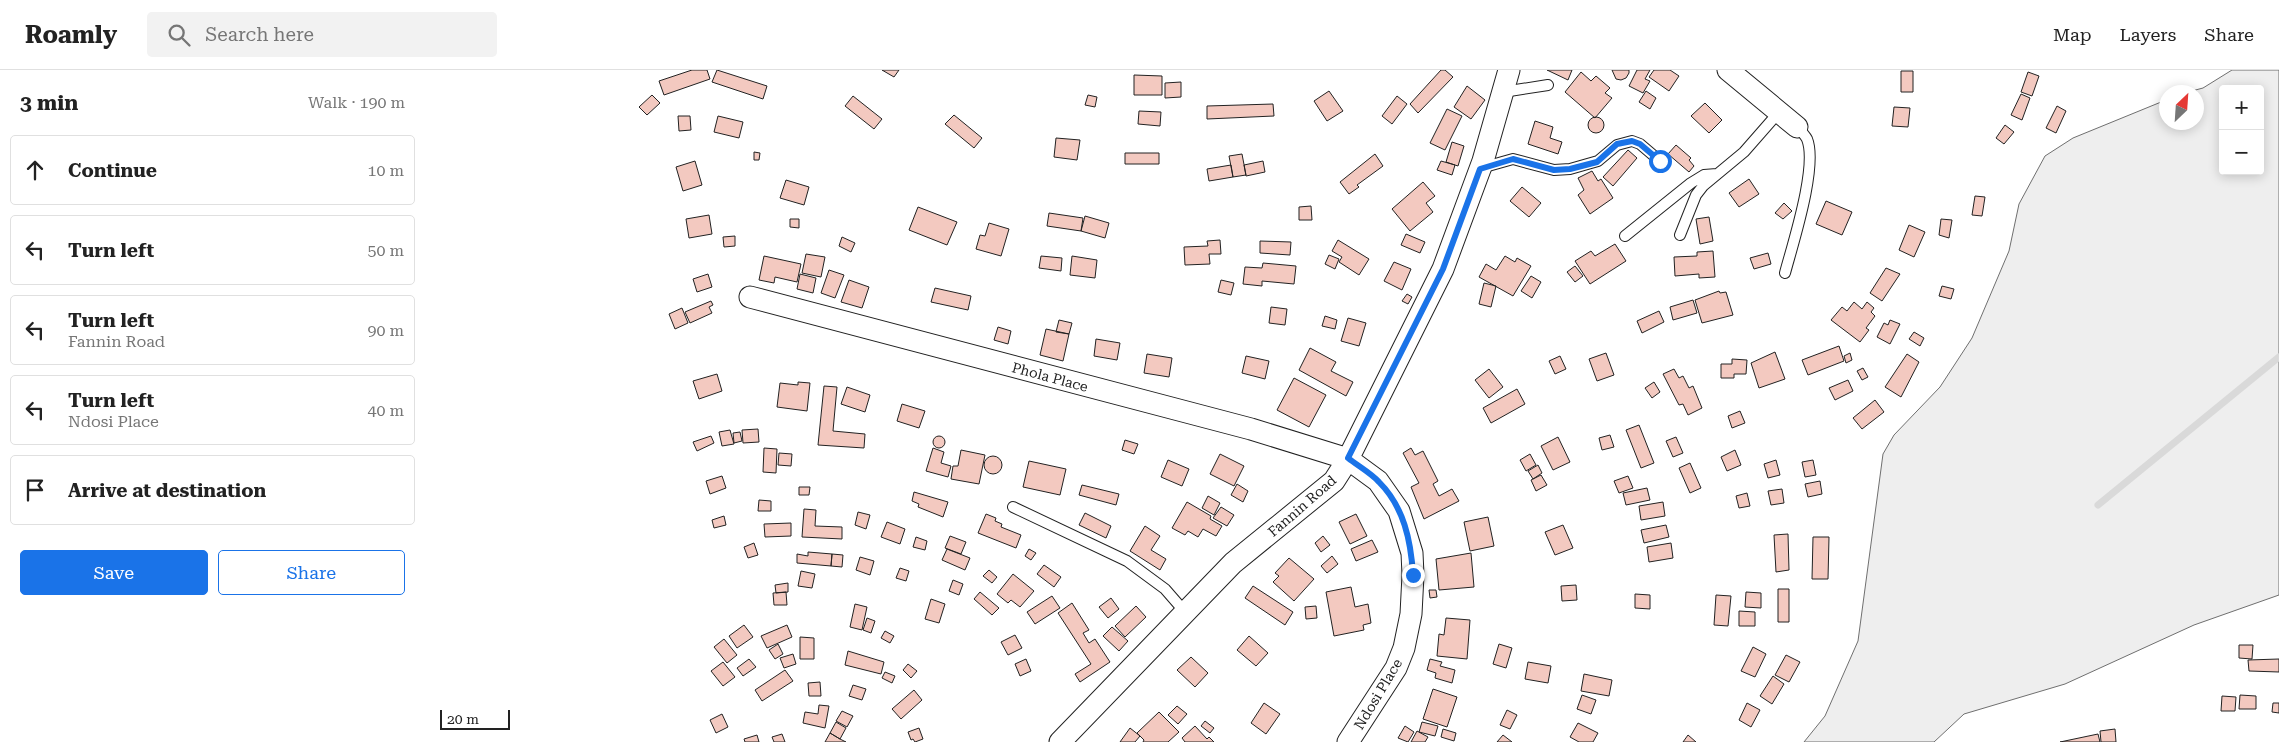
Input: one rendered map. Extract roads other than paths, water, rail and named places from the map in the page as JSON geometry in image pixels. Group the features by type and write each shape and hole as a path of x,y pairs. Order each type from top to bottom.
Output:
{"street":[{"name":"Fannin Road","path":"1060,742 1233,562 1334,481 1348,458 1443,269 1480,169 1509,70"},
{"path":"1728,70 1797,127"},
{"name":"Phola Place","path":"750,297 1251,429 1348,458"},
{"name":"Ndosi Place","path":"1348,458 1378,481 1399,511 1412,553 1413,575 1411,614 1404,648 1396,668 1348,742"}],"lane":[{"path":"1503,92 1523,91 1548,86"},
{"path":"1680,235 1696,195 1703,186 1743,152 1779,112"},
{"path":"1785,272 1805,202 1809,152 1807,138 1797,127"},
{"path":"1480,169 1513,159 1554,170 1570,169 1597,162 1617,144 1632,141 1640,144 1660,161"},
{"path":"1625,236 1691,183 1704,175 1717,174"},
{"path":"1013,507 1127,561 1165,589 1185,612"}],"waterway":[{"path":"2098,505 2279,357"}]}
